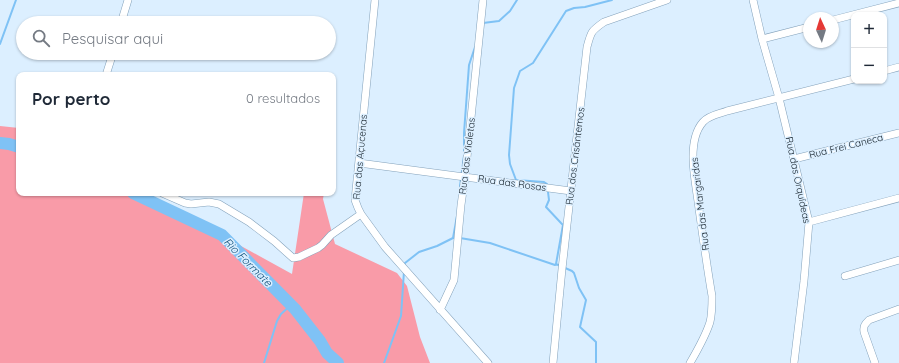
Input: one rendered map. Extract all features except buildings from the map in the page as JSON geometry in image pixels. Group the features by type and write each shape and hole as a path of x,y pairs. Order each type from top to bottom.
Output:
{"street":[{"path":"124,16 128,0"},
{"name":"Rua das Açucenas","path":"375,0 355,200 361,214 385,247 488,363"},
{"name":"Rua das Violetas","path":"440,310 454,280 483,0"},
{"name":"Rua dos Crisântemos","path":"552,363 587,47 591,33 596,27 604,22 666,0"},
{"name":"Rua das Orquídeas","path":"753,0 762,39 779,98 809,222 804,281 794,363"},
{"path":"839,18 899,3"},
{"path":"762,39 803,29"},
{"path":"107,72 111,60"},
{"path":"887,70 899,67"},
{"name":"Rua das Margaridas","path":"690,363 710,322 712,308 712,296 693,158 697,132 702,123 707,118 714,115 851,80"},
{"name":"Rua Frei Caneca","path":"794,159 899,133"},
{"name":"Rua das Rosas","path":"359,163 571,191"},
{"path":"169,196 185,203 192,204 209,202 218,204 249,222 293,258 299,257 318,248 331,235 361,214"},
{"path":"809,222 899,198"},
{"path":"844,276 899,260"},
{"path":"875,363 864,332 865,324 869,320 899,309"}],"shaded area":[{"path":"0,126 16,128 16,196 150,196 292,274 304,196 324,196 335,244 397,273 407,286 420,337 430,363 0,363"}],"waterway":[{"path":"0,44 16,0"},
{"path":"483,23 499,21 510,11 517,0"},
{"path":"556,264 563,225 546,207 549,200 547,184 544,182 516,180 510,164 509,155 514,88 520,71 533,63 566,11 612,0"},
{"path":"460,186 464,156 464,133 469,65 475,47"},
{"name":"Rio Formate","path":"0,143 16,146"},
{"name":"Rio Formate","path":"139,196 222,235 295,309 320,341 327,353 338,363"},
{"path":"453,238 457,216"},
{"path":"404,265 419,252 456,238"},
{"path":"460,238 490,243 555,265 556,264 572,271 586,300 580,327 596,342 596,363"},
{"path":"384,363 401,316 404,271"},
{"path":"264,363 277,321 281,314 291,305"}]}
